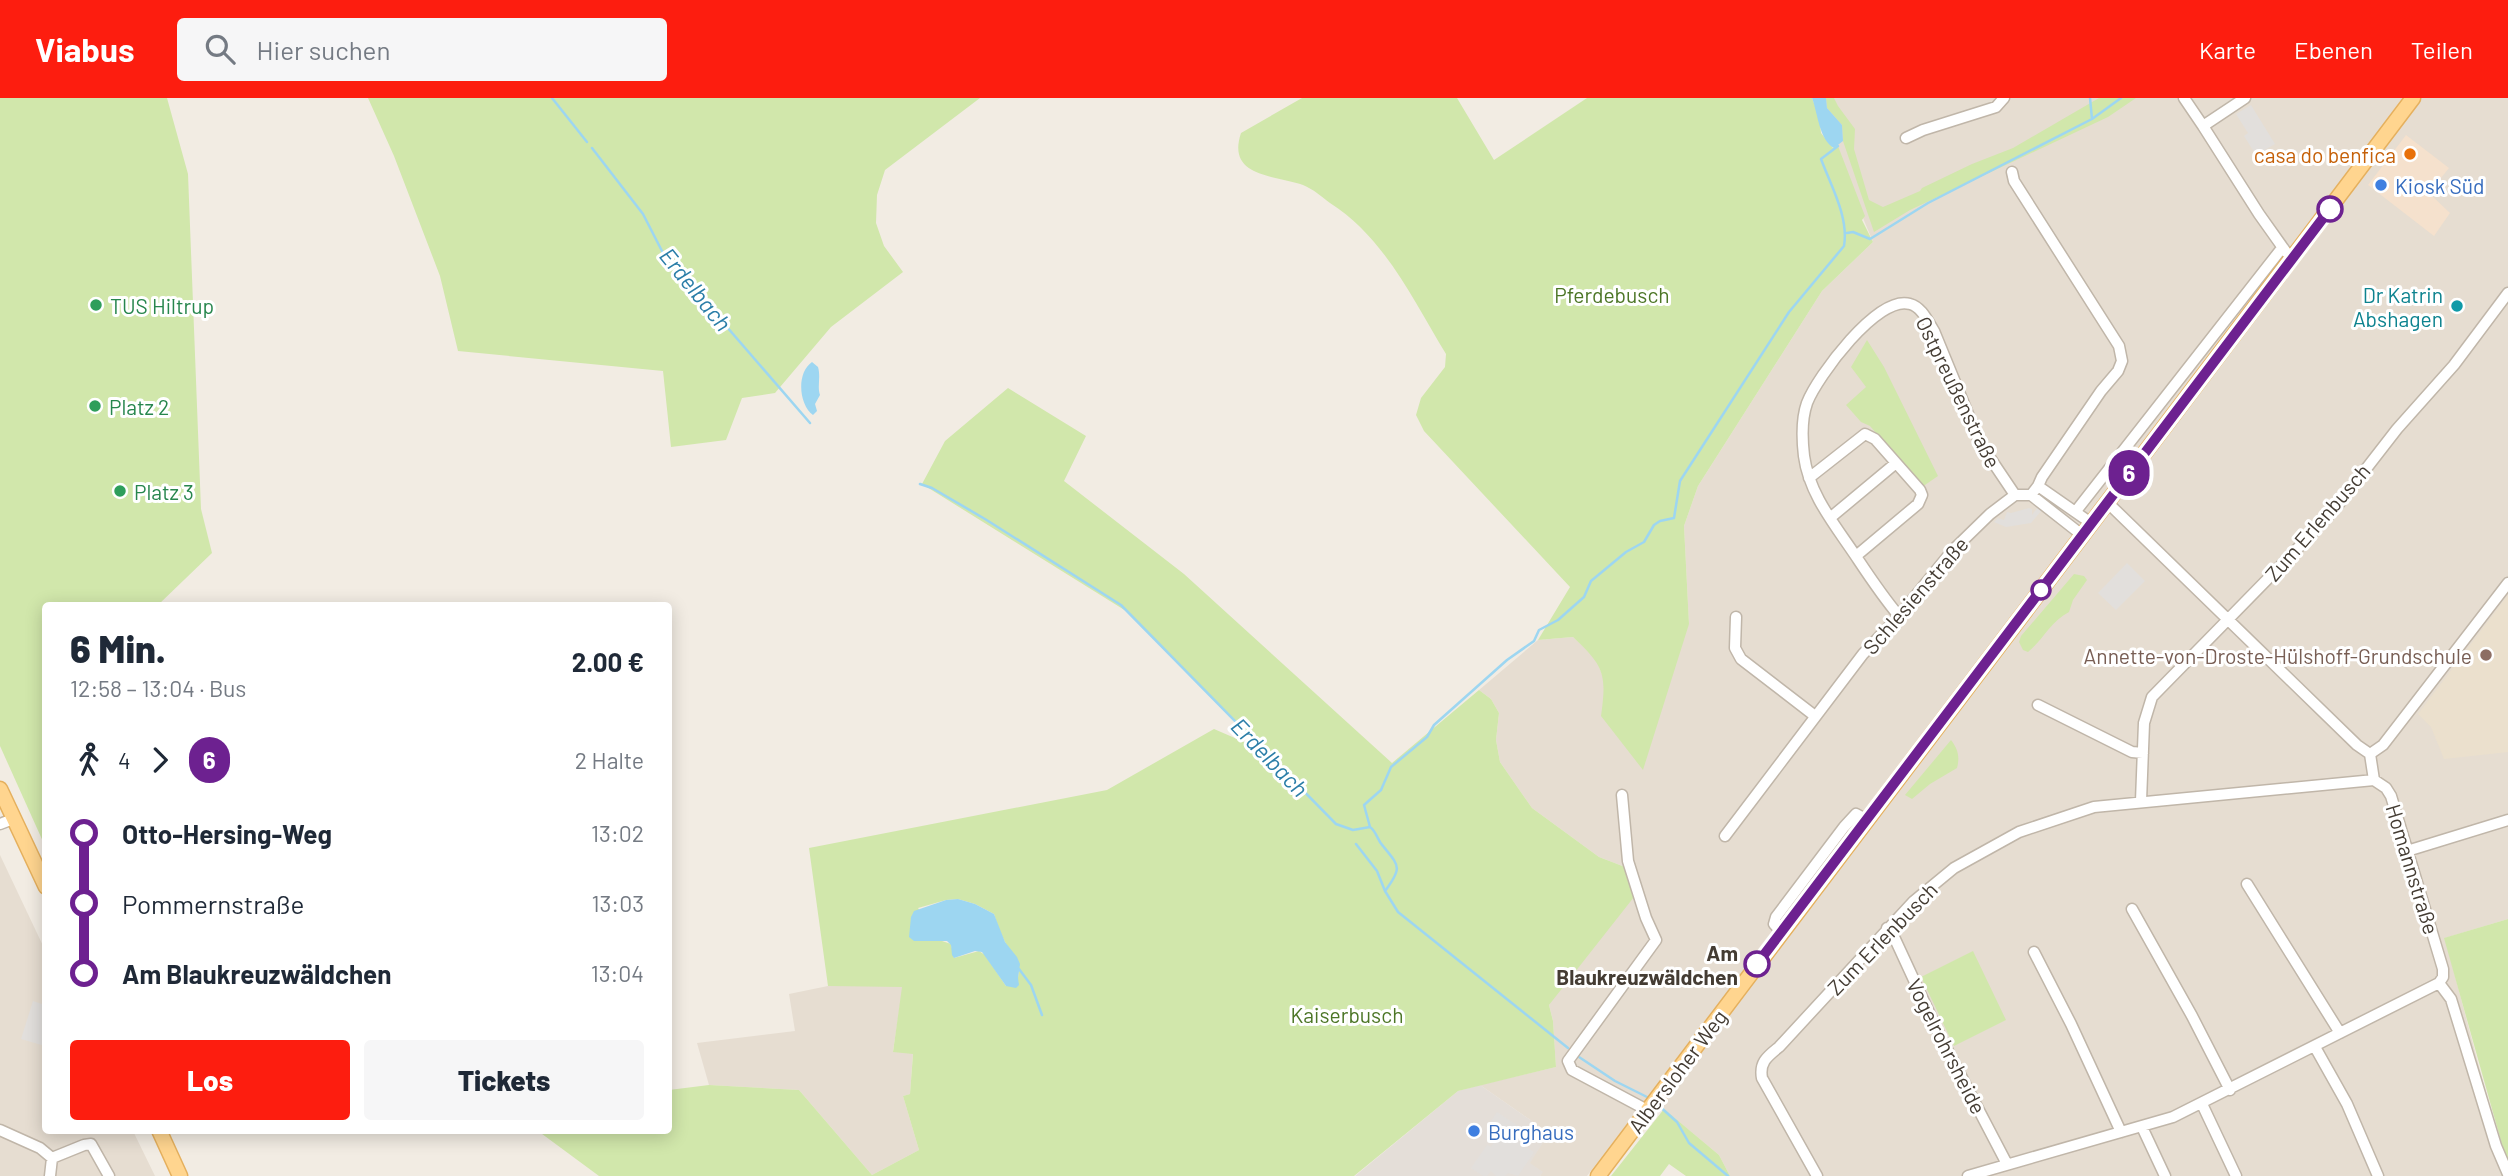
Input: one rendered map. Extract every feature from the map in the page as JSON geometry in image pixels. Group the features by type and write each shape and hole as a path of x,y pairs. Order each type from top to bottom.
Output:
{"main road":[{"name":"Albersloher Weg","path":"1598,1176 2087,529 2288,253 2413,98"},
{"path":"0,789 7,821 42,880"},
{"path":"161,1134 180,1176"}],"street":[{"path":"1906,138 1996,107 2004,98"},
{"path":"2184,98 2288,253"},
{"path":"2203,127 2245,98"},
{"path":"2012,172 2014,181 2119,346 2122,361 2118,371 2101,391 2034,490"},
{"name":"Albersloher Weg","path":"2076,511 2288,253"},
{"name":"Zum Erlenbusch","path":"2141,801 2144,723 2152,697 2338,505 2397,429 2454,365 2508,293"},
{"name":"Ostpreußenstraße","path":"1899,616 1881,595 1830,518 1809,478 1804,457 1802,431 1812,392 1826,370 1874,317 1895,304 1908,303 1920,310 1934,331 1980,443 2015,495"},
{"path":"1809,478 1865,434 1871,435 1920,490 1921,499 1856,556"},
{"path":"1830,518 1896,463"},
{"path":"2034,490 2087,529"},
{"path":"2015,495 2034,490 2076,511 2087,529"},
{"name":"Schlesienstraße","path":"1725,836 1863,653 1899,616 1974,528 2015,495"},
{"path":"2107,502 2357,745 2370,754 2384,745 2508,583"},
{"path":"1736,617 1735,648 1741,659 1815,716"},
{"path":"2038,705 2132,752 2143,753"},
{"name":"Homannstraße","path":"2370,754 2374,780 2386,788 2391,796 2443,969 2443,977 2439,983 2451,999 2496,1146 2508,1174"},
{"name":"Zum Erlenbusch","path":"1818,1176 1762,1077 1760,1070 1763,1061 1779,1047 1887,928 1914,901 1954,868 2019,832 2094,807 2374,780"},
{"path":"1622,794 1628,861 1656,940 1569,1060 1572,1070 1651,1105"},
{"path":"2407,851 2508,820"},
{"path":"2247,884 2340,1034"},
{"path":"2132,909 2230,1090"},
{"name":"Vogelrohrsheide","path":"1887,928 1895,939 1938,1032 2007,1164"},
{"path":"2034,952 2122,1132"},
{"path":"1968,1176 2173,1117 2439,983"},
{"path":"2315,1046 2347,1104 2378,1176"},
{"path":"2202,1104 2236,1176"},
{"path":"2142,1127 2165,1176"},
{"path":"0,1130 40,1147 52,1158"},
{"path":"52,1158 92,1144 109,1176"},
{"path":"50,1176 52,1158"}],"shaded area":[{"path":"1813,98 2508,98 2508,919 2445,938 2508,1176 1730,1176 1719,1155 1648,1096 1587,1176 1540,1176 1542,1172 1529,1163 1549,1133 1480,1085 1556,1067 1553,1021 1549,1005 1625,867 1599,857 1532,808 1500,762 1496,740 1499,713 1491,699 1479,690 1538,640 1573,637 1595,657 1606,684 1602,716 1689,624 1684,526 1698,486 1822,291 1873,242"},
{"path":"2251,105 2275,144 2256,155 2244,136 2248,133 2236,114"},
{"path":"2406,135 2449,168 2429,193 2450,213 2434,236 2368,185"},
{"path":"2037,508 2042,510 2031,523 2006,527 1994,522 1998,518 2004,520 2007,512 2032,509 2032,515"},
{"path":"2127,563 2145,581 2116,610 2098,593"},
{"name":"Annette-von-Droste-Hülshoff-Grundschule","path":"2508,595 2508,752 2444,759 2431,727 2418,714"},
{"path":"0,855 42,944 42,1134 134,1134 155,1176 0,1176"},
{"path":"828,986 903,986 893,1051 913,1053 910,1094 903,1096 919,1150 872,1175 799,1090 709,1085 697,1043 795,1031 789,994"},
{"path":"33,1001 42,1004 42,1045 21,1039"},
{"path":"1480,1085 1549,1133 1530,1163 1543,1172 1540,1176 1355,1176 1458,1091"},
{"name":"Burghaus","path":"1497,1112 1524,1130 1520,1136 1525,1140 1523,1145 1534,1152 1518,1176 1508,1173 1505,1176 1496,1176 1491,1171 1487,1176 1483,1176 1471,1168 1487,1145 1491,1147 1499,1135 1487,1127"}],"green space":[{"name":"TUS Hiltrup","path":"0,98 167,98 188,174 201,509 212,553 161,602 42,602 42,839 0,746"},
{"path":"368,98 980,98 885,170 877,195 876,223 884,246 903,272 831,327 775,393 742,398 726,440 671,447 663,371 458,351 440,276 394,156"},
{"name":"Pferdebusch","path":"1302,98 1457,98 1494,160 1587,98 1812,98 1819,116 1821,133 1833,148 1838,146 1865,216 1862,220 1873,242 1822,291 1698,486 1684,526 1689,624 1643,770 1601,716 1603,680 1591,656 1573,637 1538,640 1570,587 1424,431 1416,415 1421,398 1445,367 1446,354 1396,271 1367,234 1317,193 1303,185 1256,172 1247,167 1241,159 1238,148 1241,133"},
{"path":"1826,98 1834,98 1855,129 1854,149 1869,200 1883,207 1972,164 2013,148 2099,98 2136,98 2108,117 1910,210 1874,232 1843,141 1842,125 1827,108"},
{"path":"1867,340 1884,367 1938,476 1922,487 1870,426 1861,422 1846,405 1866,387 1851,367"},
{"name":"Kaiserbusch","path":"1008,388 1086,436 1064,481 1184,574 1392,763 1479,690 1491,699 1499,713 1496,740 1500,762 1532,808 1599,857 1625,867 1634,897 1549,1005 1553,1021 1556,1067 1458,1091 1354,1176 599,1176 542,1134 672,1134 672,1090 709,1085 799,1090 872,1175 919,1150 903,1096 910,1094 913,1054 893,1052 902,987 828,986 809,848 1107,790 1214,729 1251,745 1282,768 1126,611 922,484 945,441","holes":["958,899 994,914 1003,939 1018,961 1018,978 1006,986 985,955 979,951 954,958 951,944 942,941 918,908"]},
{"path":"2074,574 2084,576 2087,580 2073,600 2069,612 2057,620 2028,652 2023,650 2019,642 2021,636"},
{"path":"1951,740 1958,753 1957,768 1930,784 1912,799 1905,795"},
{"path":"2508,919 2508,1166 2444,938"},
{"path":"1973,951 2006,1020 1954,1046 1921,977"},
{"path":"1664,1109 1719,1155 1730,1176 1686,1176 1669,1164 1660,1176 1611,1176"}],"water":[{"path":"1812,98 1826,98 1827,108 1842,125 1843,141 1834,148 1825,139"},
{"path":"812,362 818,367 820,395 815,404 817,411 813,415 805,404 801,389 803,374"},
{"path":"958,899 994,914 1005,942 1020,964 1019,985 1016,988 1006,986 982,952 975,951 954,958 951,945 947,941 914,941 909,937 914,911 946,900"}],"waterway":[{"name":"Erdelbach","path":"552,98 587,142"},
{"path":"2090,98 2092,119"},
{"path":"1847,233 1853,232 1870,239 1928,203 2092,119 2121,98"},
{"path":"1370,827 1364,805 1381,790 1391,767 1427,737 1434,725 1507,660 1534,641 1539,630 1558,620 1584,597 1591,581 1626,552 1644,542 1654,525 1674,518 1680,481 1789,312 1844,246 1842,213 1821,159 1838,146"},
{"name":"Erdelbach","path":"592,148 643,214 663,253 810,423"},
{"name":"Erdelbach","path":"920,484 932,488 985,519 1121,605 1336,824 1353,830 1370,827 1372,829 1397,867 1395,877 1385,891 1398,912 1568,1048"},
{"path":"1356,844 1377,871 1385,891"},
{"path":"1019,969 1031,985 1042,1015"},
{"name":"Erdelbach","path":"1579,1057 1615,1081 1649,1098"},
{"name":"Erdelbach","path":"1657,1104 1677,1122 1689,1143 1728,1176"}],"bus line":[{"name":"6","path":"1757,964 2330,209"}],"place":[{"name":"casa do benfica","path":"2410,154"},
{"name":"Kiosk Süd","path":"2381,185"},
{"name":"TUS Hiltrup","path":"96,305"},
{"name":"Dr Katrin Abshagen","path":"2457,306"},
{"name":"Platz 2","path":"95,406"},
{"name":"Platz 3","path":"120,491"},
{"name":"Annette-von-Droste-Hülshoff-Grundschule","path":"2486,655"},
{"name":"Am Blaukreuzwäldchen","path":"1757,964"},
{"name":"Burghaus","path":"1474,1131"}]}
